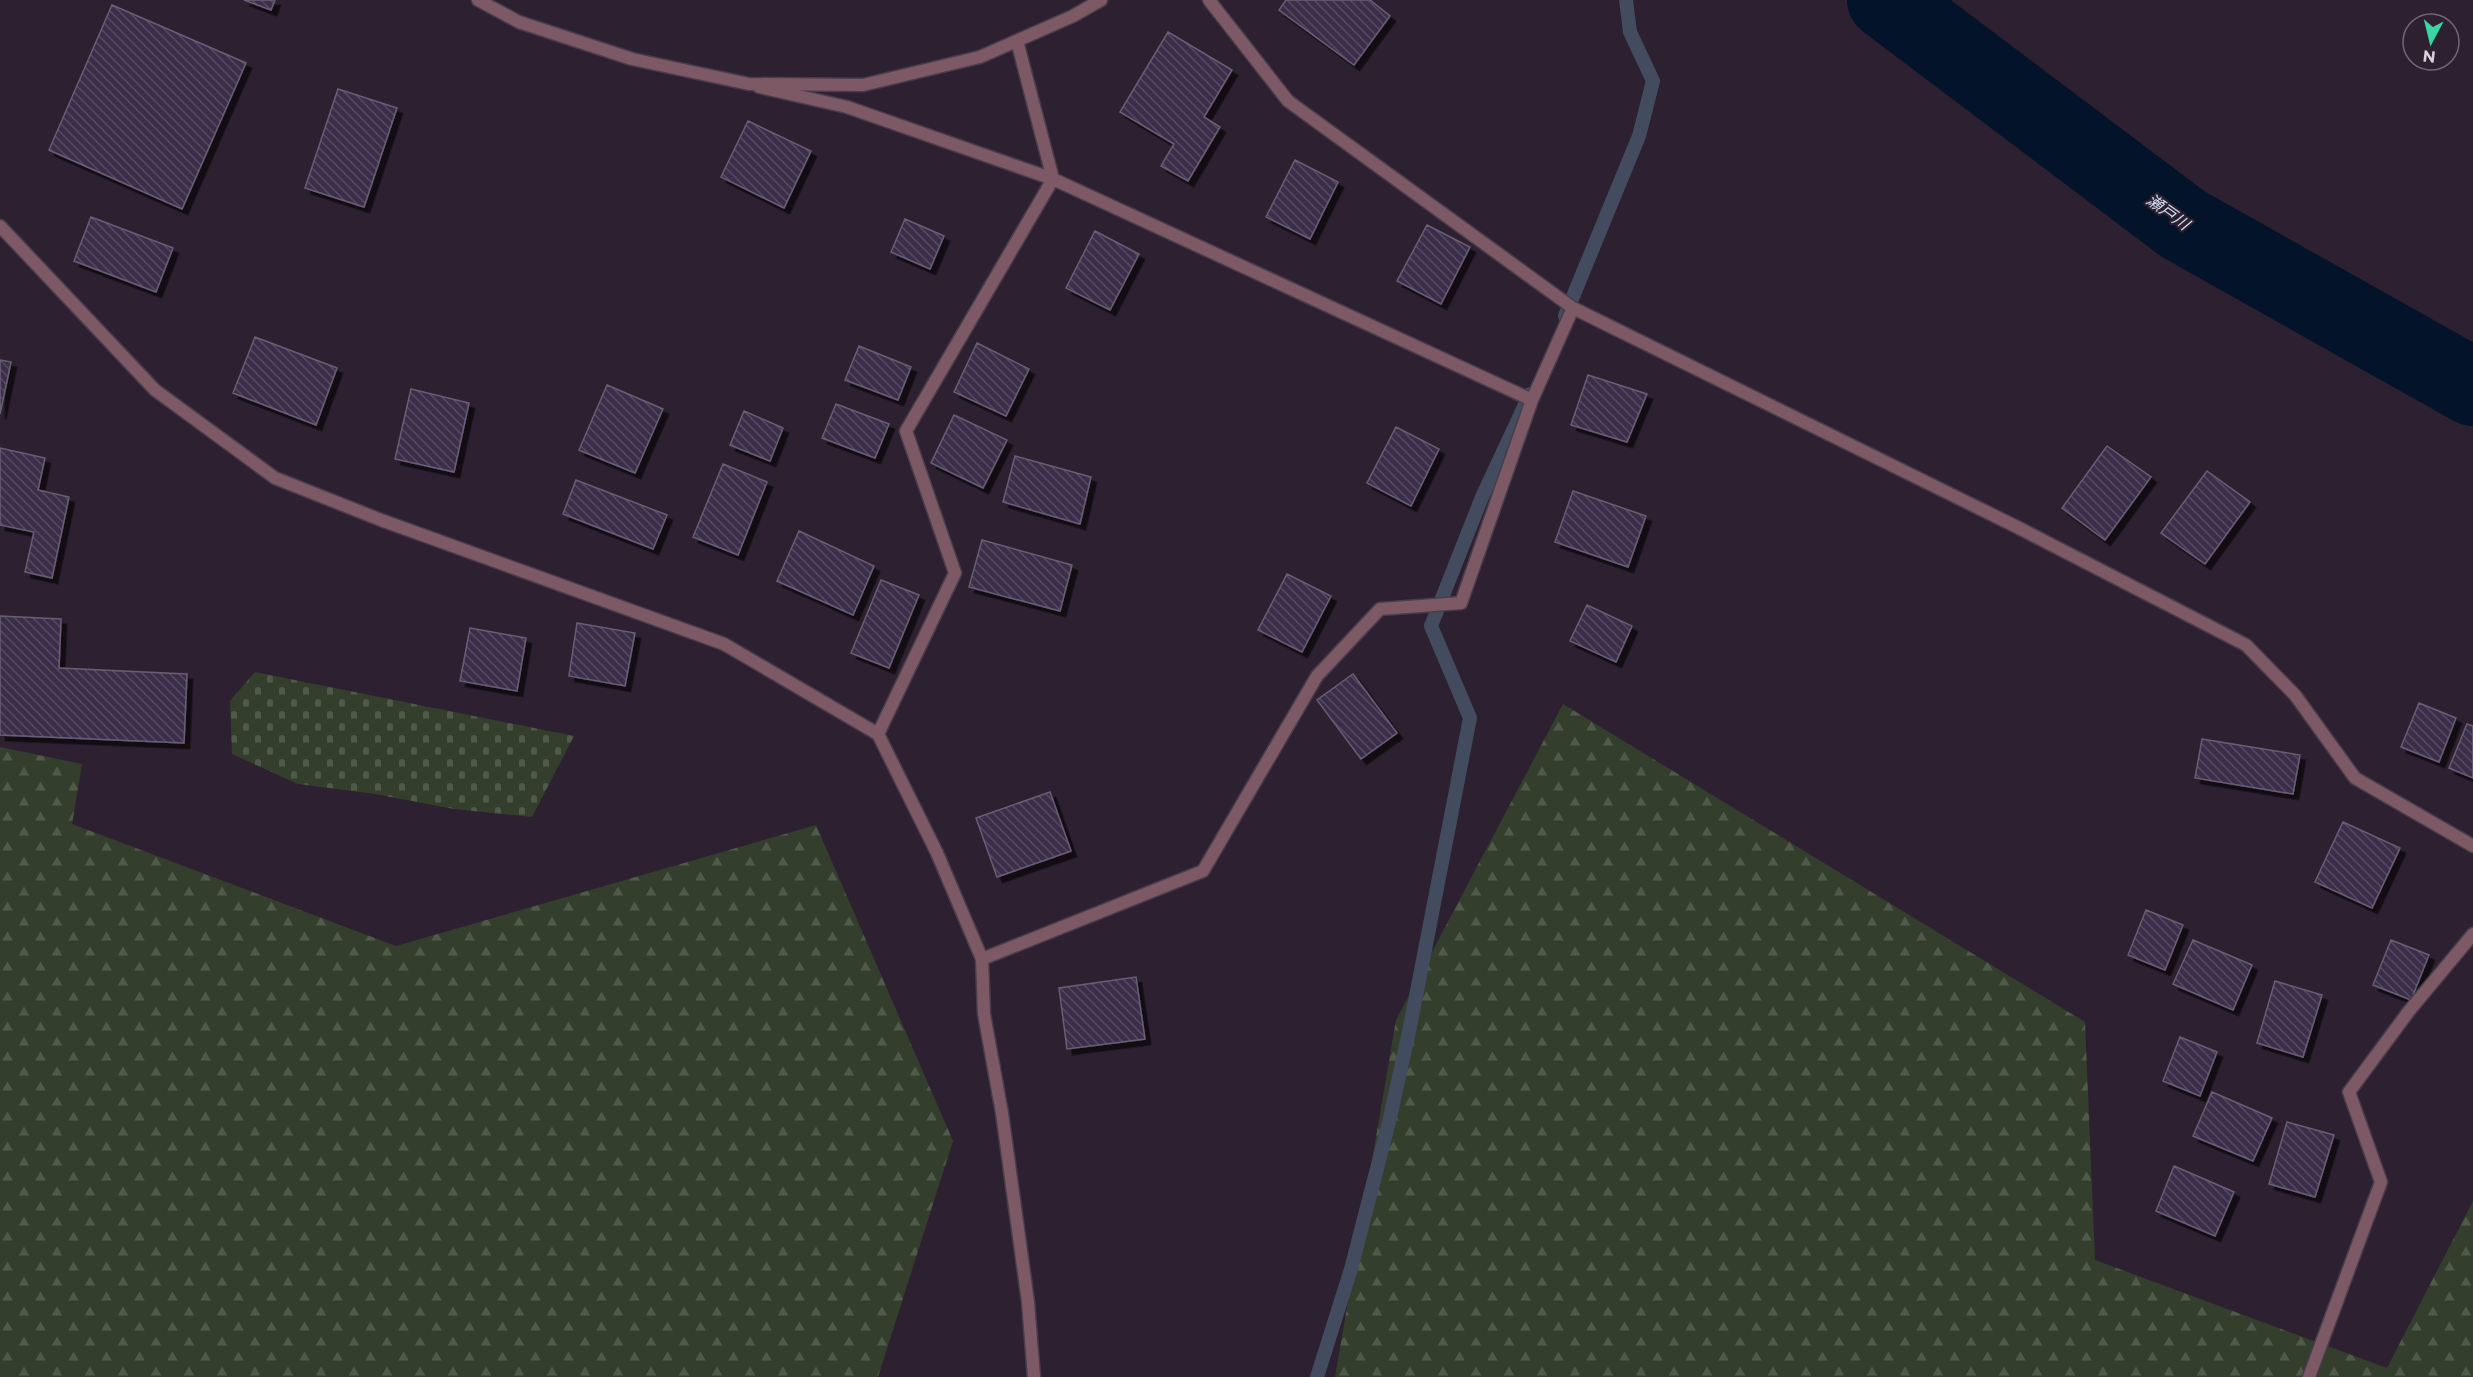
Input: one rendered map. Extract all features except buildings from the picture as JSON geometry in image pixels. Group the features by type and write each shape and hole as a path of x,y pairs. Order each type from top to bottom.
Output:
{"street":[{"path":"478,0 519,22 632,59 848,107 1053,179 1532,400"},
{"path":"749,84 863,84 980,57 1101,0"},
{"path":"1209,0 1288,101 1573,308 2017,527 2246,645 2295,695 2355,778 2473,846"},
{"path":"878,734 955,573 906,431 1053,179 1017,41"},
{"path":"0,226 155,390 275,478 381,520 724,644 878,734 937,853 982,959 984,1014 1002,1113 1028,1302 1034,1377"},
{"path":"982,959 1203,872 1317,676 1380,609 1461,603 1532,400 1573,308"},
{"path":"2309,1377 2381,1182 2349,1092 2409,1011 2473,934"}],"green space":[{"path":"255,672 574,736 532,817 454,809 375,794 298,784 232,754 230,701"},
{"path":"1563,704 2085,1022 2095,1260 2387,1368 2473,1201 2473,1377 1335,1377 1396,1020"},
{"path":"0,747 82,764 72,824 396,946 816,825 953,1141 878,1377 0,1377"}],"waterway":[{"path":"1565,316 1639,136 1653,81 1630,32 1626,0"},
{"name":"瀬戸川","path":"1886,0 2183,224 2473,387"},
{"path":"1317,1377 1351,1269 1389,1122 1410,1027 1470,718 1431,626 1482,497 1530,394"}]}
